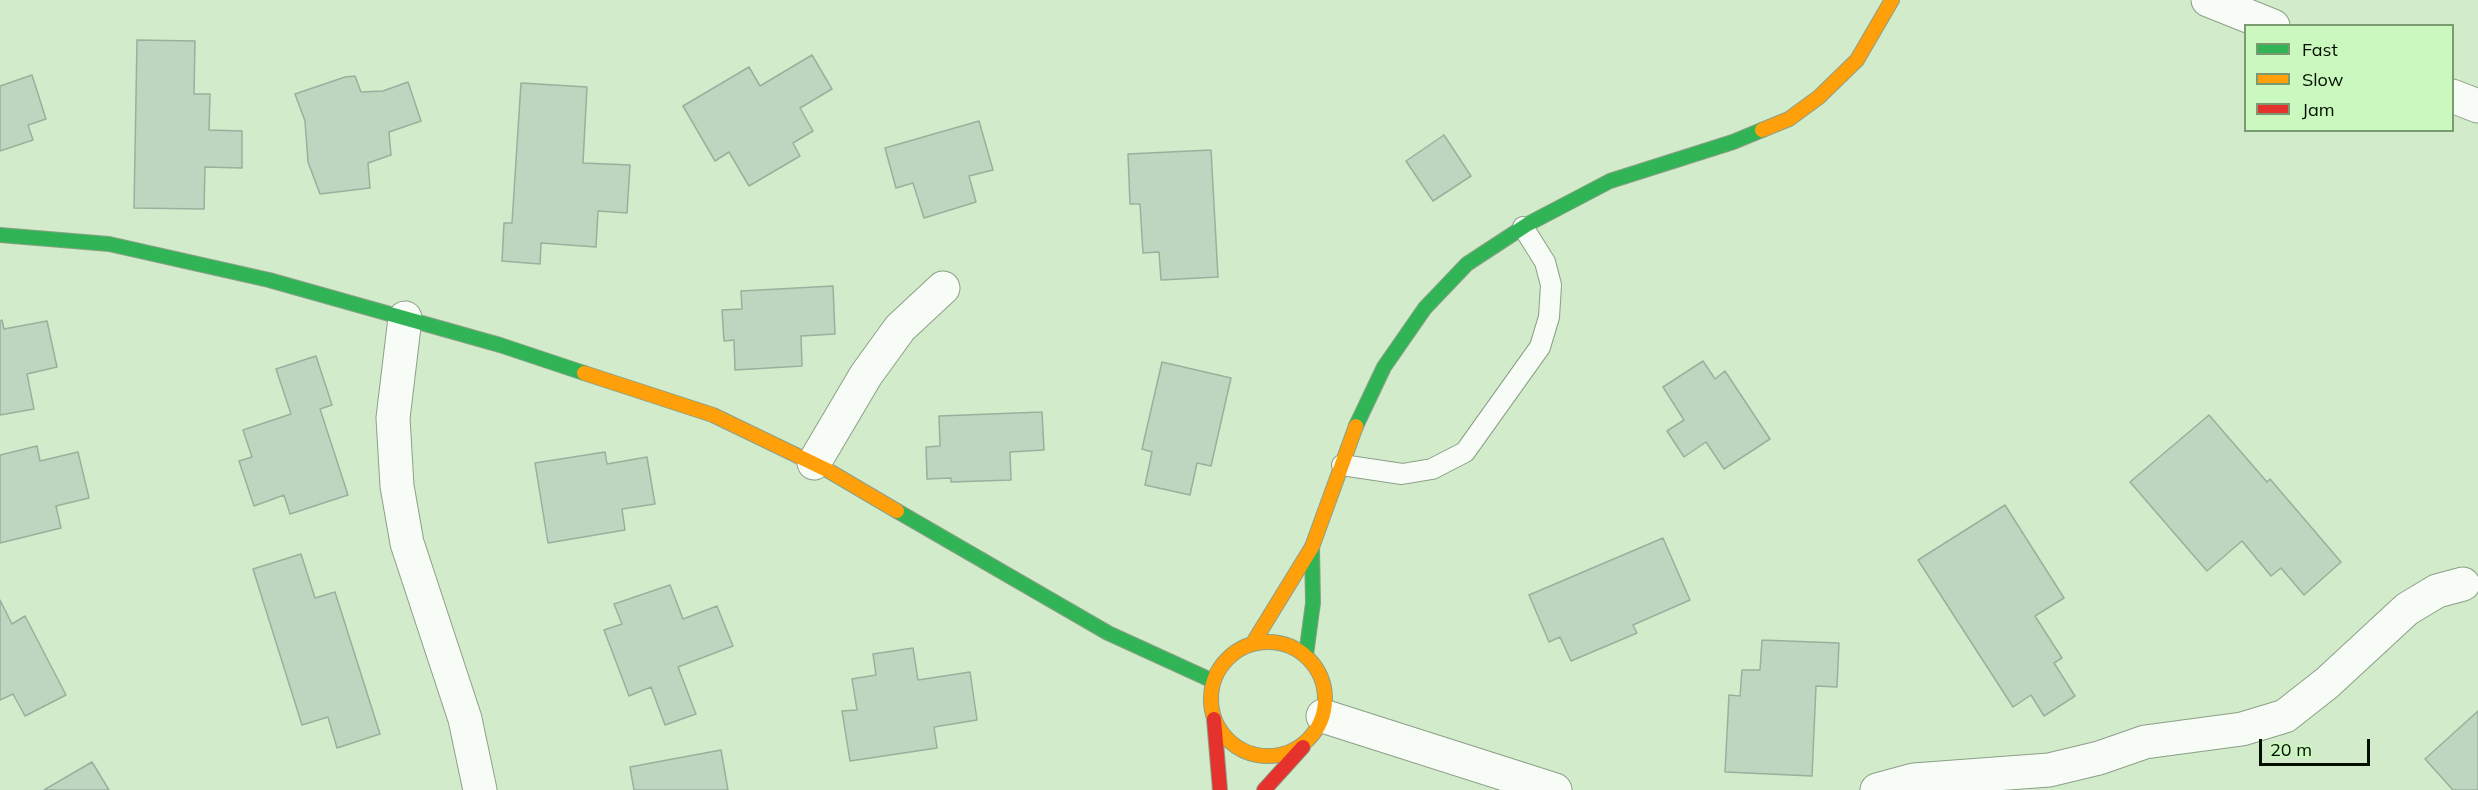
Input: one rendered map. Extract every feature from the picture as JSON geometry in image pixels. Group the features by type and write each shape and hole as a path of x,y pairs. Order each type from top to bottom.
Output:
{"street":[{"path":"1253,643 1312,547 1352,436 1384,368 1425,308 1467,264 1523,227 1611,181 1733,142 1789,119 1819,97 1857,60 1892,0"},
{"path":"2208,0 2268,24"},
{"path":"2454,97 2478,106"},
{"path":"0,235 109,244 269,280 500,345 713,415 814,463 1108,633 1213,681"},
{"path":"814,463 866,375 900,328 943,288"},
{"path":"405,318 393,418 397,486 407,543 465,719 480,790"},
{"path":"1306,655 1313,603 1312,547"},
{"path":"1877,790 1914,780 2049,770 2099,758 2145,742 2242,729 2285,716 2327,683 2407,609 2437,591 2463,584"},
{"path":"1220,790 1214,719 1210,700 1213,681 1222,665 1236,651 1253,643 1272,641 1290,646 1306,655 1318,670 1325,687 1326,706 1316,728 1264,790"},
{"path":"1214,719 1223,736 1238,748 1256,756 1275,757 1294,751 1316,728"},
{"path":"1316,728 1555,790"}],"lane":[{"path":"1342,465 1402,474 1432,469 1465,452 1540,347 1549,316 1551,285 1545,262 1523,227"}],"building":[{"path":"137,40 195,41 194,94 210,94 209,130 242,131 242,168 205,167 204,209 134,208"},
{"path":"812,55 832,89 800,108 813,131 793,143 800,156 749,186 729,152 715,161 683,106 749,67 760,86"},
{"path":"32,75 46,119 28,125 33,140 0,151 0,86"},
{"path":"355,76 361,92 383,91 408,82 421,121 389,132 391,155 368,163 370,188 320,194 308,162 305,121 295,94 345,77"},
{"path":"521,83 587,87 583,163 630,165 627,213 598,211 596,247 541,243 540,264 502,261 504,223 512,223"},
{"path":"979,121 993,170 969,176 976,202 924,218 913,183 896,188 885,148"},
{"path":"1444,135 1471,176 1433,201 1406,161"},
{"path":"1211,150 1218,277 1161,280 1159,252 1143,253 1140,204 1130,204 1128,154"},
{"path":"833,286 835,334 801,336 802,366 735,370 734,340 724,341 722,310 742,309 741,291"},
{"path":"2,320 4,329 47,321 57,367 27,374 34,409 0,415 0,321"},
{"path":"316,356 332,405 320,409 348,495 290,514 284,495 254,506 239,461 252,457 243,430 291,414 276,369"},
{"path":"1703,361 1715,379 1725,371 1770,439 1724,469 1706,442 1684,457 1667,431 1684,420 1663,387"},
{"path":"1162,362 1231,378 1211,466 1197,463 1190,495 1145,485 1152,452 1142,449"},
{"path":"1042,412 1044,450 1010,452 1011,480 951,482 951,478 927,479 926,447 940,446 939,416"},
{"path":"2209,415 2267,482 2270,479 2341,562 2304,595 2281,568 2271,576 2242,541 2207,571 2130,482"},
{"path":"37,446 40,461 78,452 89,498 56,506 61,528 0,543 0,455"},
{"path":"605,452 607,464 647,457 655,504 622,509 625,530 548,543 535,463"},
{"path":"2005,505 2064,598 2035,616 2062,658 2054,663 2075,696 2044,716 2031,695 2013,707 1918,560"},
{"path":"1663,538 1690,600 1633,625 1637,633 1571,661 1560,637 1549,642 1529,595"},
{"path":"301,554 315,598 335,592 380,734 337,748 328,717 302,725 253,569"},
{"path":"670,585 683,619 717,606 733,646 678,667 696,714 665,725 651,687 629,696 604,630 622,624 614,604"},
{"path":"0,600 12,624 25,616 66,695 25,716 13,694 0,700"},
{"path":"1762,640 1839,643 1837,687 1816,686 1812,776 1725,772 1729,695 1740,696 1742,670 1760,670"},
{"path":"913,648 918,680 970,672 977,720 934,727 937,748 850,761 842,711 857,710 852,679 876,675 873,654"},
{"path":"2478,711 2478,790 2453,790 2425,759"},
{"path":"721,750 728,790 634,790 630,767"},
{"path":"92,762 109,790 44,790"}],"traffic: fast":[{"path":"1356,426 1384,367 1425,308 1467,264 1528,224 1610,181 1733,142 1762,130"},
{"path":"0,235 109,244 269,280 500,345 584,373"},
{"path":"897,511 1108,633 1213,681"},
{"path":"1306,655 1313,603 1312,547"}],"traffic: slow":[{"path":"1762,130 1789,119 1819,97 1857,60 1892,0"},
{"path":"584,373 713,415 829,471 897,511"},
{"path":"1253,643 1312,547 1356,426"},
{"path":"1268,642 1290,646 1309,658 1321,677 1325,699 1321,721 1309,740 1290,752 1268,756 1246,752 1227,740 1215,721 1211,699 1215,677 1227,658 1246,646 1268,642"}],"traffic: jam":[{"path":"1214,719 1220,790"},
{"path":"1264,790 1303,747"}]}
